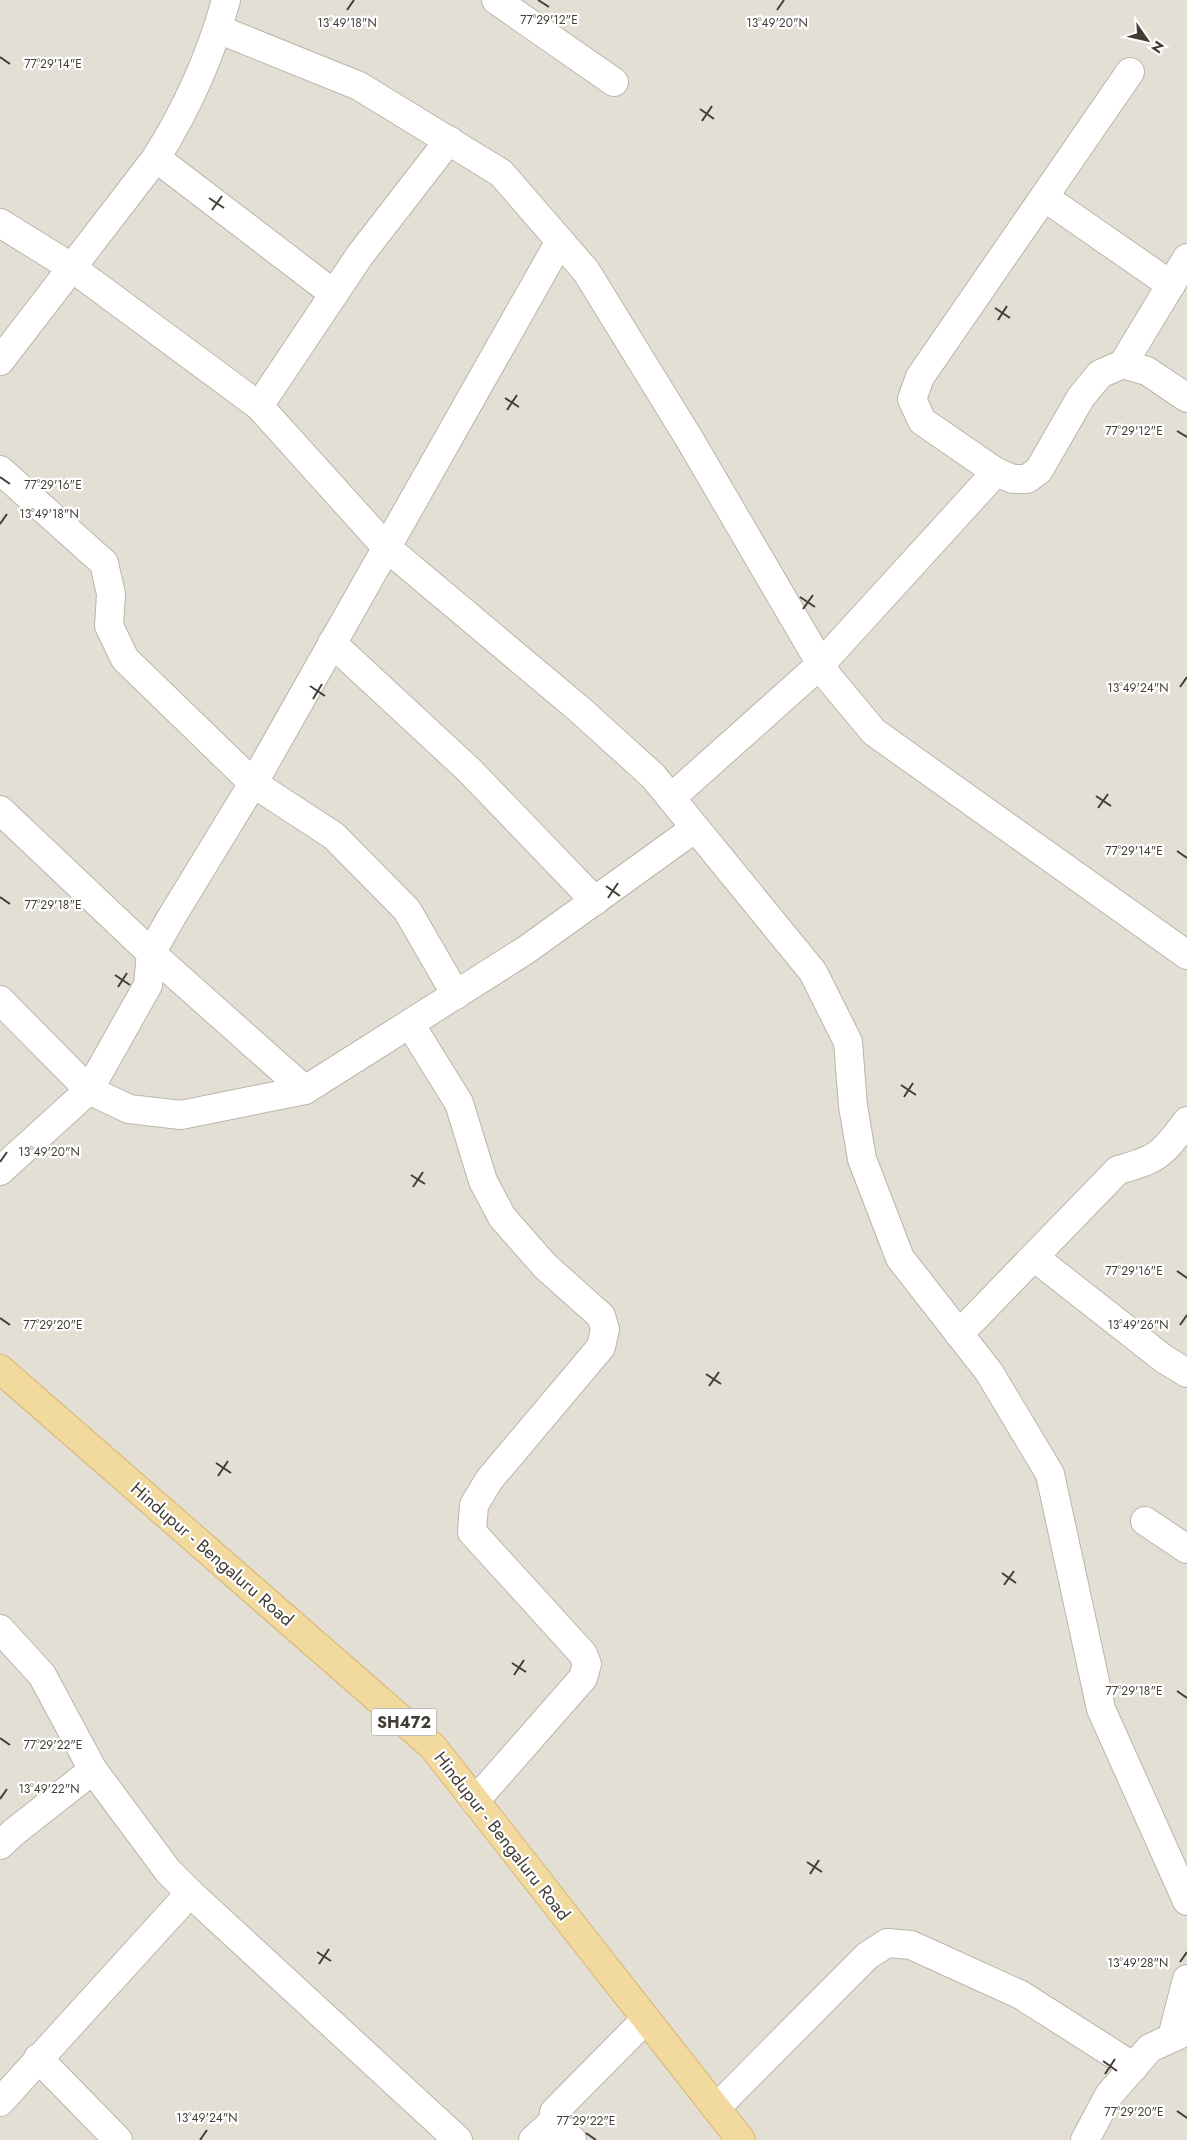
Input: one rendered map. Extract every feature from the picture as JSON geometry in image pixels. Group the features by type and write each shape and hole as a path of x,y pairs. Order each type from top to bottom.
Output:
{"main road":[{"name":"Hindupur - Bengaluru Road","path":"0,1369 433,1747 741,2140"}],"street":[{"path":"0,361 156,158 176,126 218,29 226,0"},
{"path":"496,0 614,82"},
{"path":"218,29 359,86 501,173 586,271 690,440 829,678 874,732 1187,955"},
{"path":"1130,72 920,377 912,399 922,421 996,472 1013,479 1026,478 1039,470 1081,396 1100,374 1123,364 1187,258"},
{"path":"259,406 360,254 449,140"},
{"path":"156,158 334,294"},
{"path":"1044,197 1171,285"},
{"path":"0,224 71,267 259,406 386,547 579,709 653,776 694,829 813,972 848,1042 853,1106 862,1159 900,1258 989,1372 1050,1474 1100,1709 1187,1901"},
{"path":"0,1171 89,1090 148,985 151,953 253,783 560,241"},
{"path":"1123,364 1147,371 1187,398"},
{"path":"0,470 104,562 111,594 109,626 126,659 253,783 334,836 407,910 456,995"},
{"path":"671,798 821,664 996,472"},
{"path":"332,643 469,770 595,900"},
{"path":"0,810 151,953 305,1090"},
{"path":"0,1000 89,1090 130,1108 181,1115 305,1090 526,950 694,829"},
{"path":"410,1024 459,1103 483,1181 502,1217 545,1266 601,1316 605,1329 601,1347 489,1480 474,1505 472,1532 583,1654 587,1664 583,1678 475,1801"},
{"path":"959,1334 1118,1170 1148,1162 1169,1146 1187,1121"},
{"path":"1034,1257 1164,1359 1187,1372"},
{"path":"1146,1521 1187,1549"},
{"path":"0,1629 42,1675 93,1770 168,1870 190,1893 458,2140"},
{"path":"0,1845 93,1770"},
{"path":"0,2102 190,1893"},
{"path":"716,2108 867,1956 887,1943 911,1945 1021,1995 1134,2067"},
{"path":"1085,2140 1109,2095 1150,2048 1180,2034 1187,1979"},
{"path":"533,2140 563,2131 554,2112 646,2019"},
{"path":"38,2058 118,2140"}],"shaded area":[{"path":"0,0 1187,0 1187,2140 0,2140"}]}
